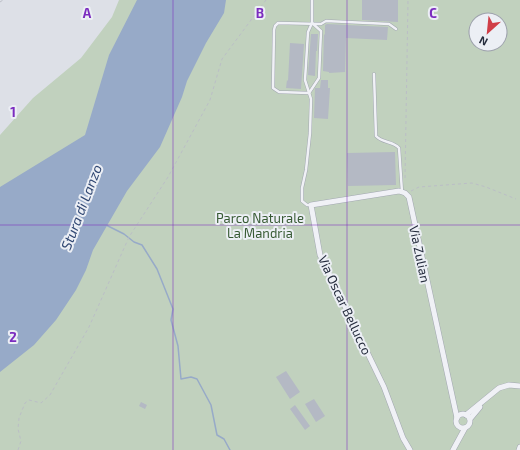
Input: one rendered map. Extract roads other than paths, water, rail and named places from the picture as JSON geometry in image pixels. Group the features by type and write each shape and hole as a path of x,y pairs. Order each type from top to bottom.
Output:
{"street":[{"path":"311,205 399,191 404,193"},
{"name":"Via Zulian","path":"404,193 409,197 457,418"},
{"name":"Via Oscar Bellucco","path":"311,205 320,256 384,386 403,438 410,450"},
{"path":"458,443 459,426 456,421 457,418 466,416 499,388 509,385 520,386"},
{"path":"453,450 470,423 466,416 455,409"},
{"path":"459,426 466,428"}],"lane":[{"path":"309,93 305,80 308,32 312,24 312,0"},
{"path":"309,93 278,92 273,88 274,30 278,23 321,24 326,21 389,24 396,29"},
{"path":"309,93 319,78 322,40 321,31 312,24"},
{"path":"374,74 376,136 379,139 395,144 399,148 404,193"},
{"name":"Via Oscar Bellucco","path":"309,93 311,99 310,133 306,170 301,196 302,201 306,205 311,205"}],"water":[{"name":"Stura di Lanzo","path":"137,0 226,0 224,13 206,43 187,81 182,97 160,147 127,191 93,250 86,270 76,290 56,320 34,345 0,372 0,187 85,135 109,55"}],"waterway":[{"path":"106,225 124,234 134,242 142,245 157,269 173,309 171,320 178,346 181,379 191,377 197,379 211,405 217,435 224,439 230,450"}],"park label":[{"name":"Parco Naturale La Mandria","path":"260,226"}]}
